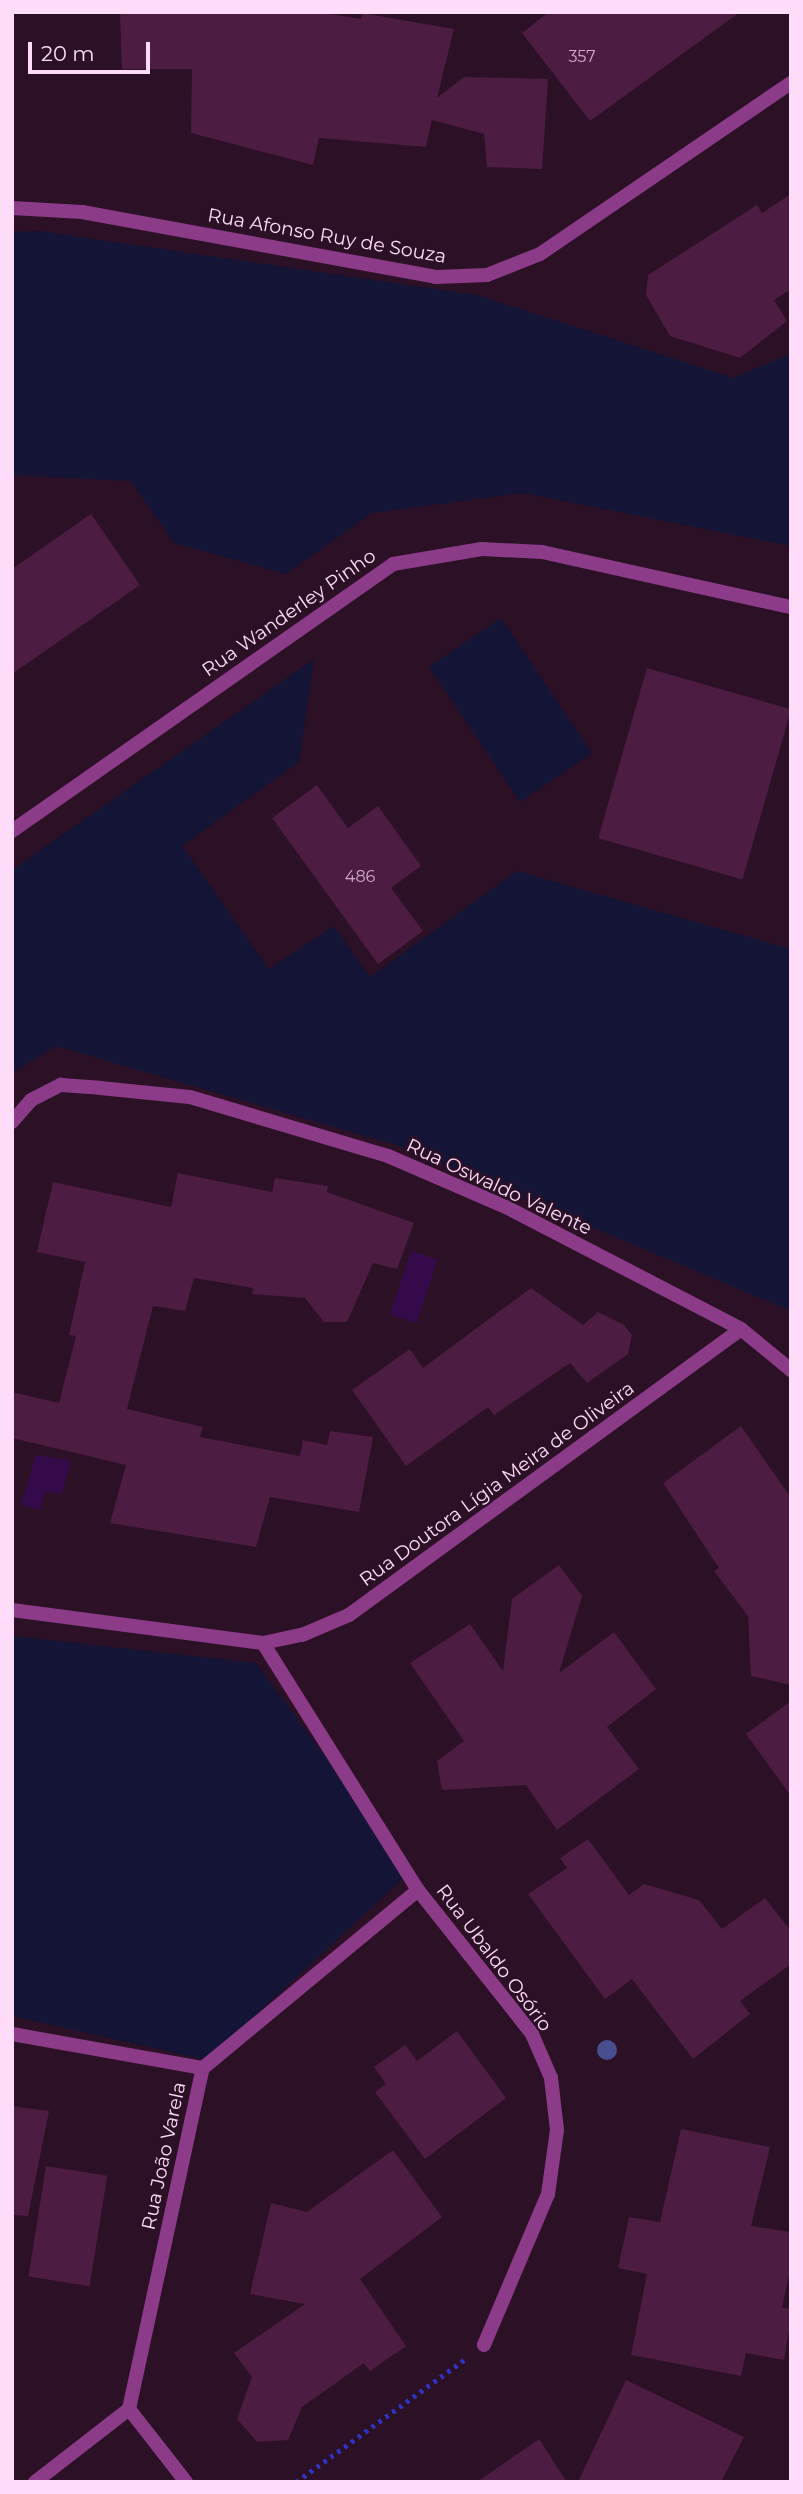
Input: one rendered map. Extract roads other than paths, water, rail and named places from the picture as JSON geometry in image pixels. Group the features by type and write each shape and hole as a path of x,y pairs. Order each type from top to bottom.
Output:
{"street":[{"name":"Rua Afonso Ruy de Souza","path":"12,208 82,212 436,277 487,275 540,254 791,83"},
{"name":"Rua Wanderley Pinho","path":"12,831 393,564 482,549 542,552 791,607"},
{"name":"Rua Oswaldo Valente","path":"12,1122 32,1100 61,1085 190,1097 388,1156 506,1207 741,1329 791,1370"},
{"name":"Rua Doutora Lígia Meira de Oliveira","path":"263,1643 302,1635 349,1615 741,1329"},
{"path":"12,1610 263,1643"},
{"name":"Rua Ubaldo Osório","path":"263,1643 418,1890 532,2034 551,2078 557,2130 548,2194 484,2346"},
{"name":"Rua João Varela","path":"129,2409 203,2068 418,1890"},
{"path":"12,2034 203,2068"},
{"path":"35,2482 129,2409 186,2482"}]}
